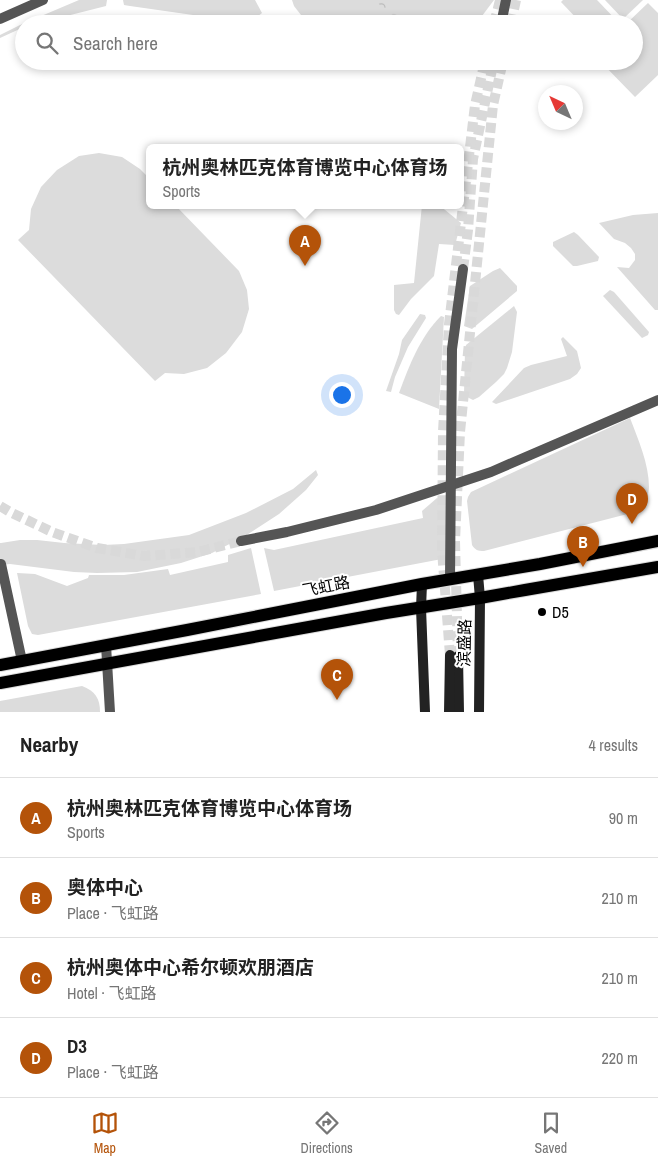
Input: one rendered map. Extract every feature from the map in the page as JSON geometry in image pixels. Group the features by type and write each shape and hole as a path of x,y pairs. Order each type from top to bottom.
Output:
{"main road":[{"name":"飞虹路","path":"0,665 658,541"},
{"path":"0,683 386,613 658,567"},
{"name":"滨盛路","path":"478,575 480,598 478,712"},
{"path":"422,584 421,608 425,712"},
{"path":"449,712 454,656 459,712"}],"street":[{"path":"0,19 43,0"},
{"path":"503,15 506,0"},
{"path":"450,579 452,350 463,269"},
{"path":"241,541 376,510 491,472 658,400"},
{"path":"1,564 22,661"},
{"path":"106,645 110,712"}],"green space":[{"path":"79,0 107,0 106,6 70,15 44,15"},
{"path":"123,0 255,0 262,13 259,15 193,15 124,5"},
{"path":"292,0 494,0 483,15 301,15"},
{"path":"374,0 386,0 405,15 392,15"},
{"path":"563,0 597,0 611,15 573,15 561,2"},
{"path":"605,0 643,0 627,15 619,15"},
{"path":"648,3 658,13 658,75 635,97 609,70 643,70 643,15 635,15"},
{"path":"15,28 15,31 0,38 0,35"},
{"path":"99,153 122,157 140,169 146,175 146,209 179,209 239,271 247,290 249,309 242,332 226,353 207,368 184,374 165,373 155,381 18,240 29,230 31,209 41,187 57,170 79,156"},
{"path":"422,209 444,209 461,223 455,245 439,244 434,276 411,299 399,315 396,314 394,310 394,285 414,283"},
{"path":"658,213 658,310 655,310 617,267 629,268 635,260 635,254 625,243 614,239 599,223 633,215"},
{"path":"574,232 599,257 598,261 573,266 553,246 553,242"},
{"path":"500,268 517,286 517,291 472,329 464,326 470,286"},
{"path":"610,290 614,292 649,332 648,335 642,338 603,296"},
{"path":"514,306 517,312 512,352 507,368 496,382 473,400 464,394 466,345"},
{"path":"420,314 425,315 426,318 408,347 395,377 391,392 386,391 402,340"},
{"path":"441,316 444,317 439,409 399,393 421,342"},
{"path":"563,337 577,351 581,368 577,374 570,379 496,404 492,402 524,368 567,356 561,339"},
{"path":"630,418 649,478 648,493 643,510 484,551 473,547 467,501 471,492"},
{"path":"316,470 318,475 306,490 279,514 245,536 212,553 181,563 137,572 97,573 10,564 0,565 0,543 37,540 103,545 189,535 246,513 293,489"},
{"path":"437,498 447,504 447,558 274,591 264,548 274,550 423,518 422,511"},
{"path":"251,548 261,594 38,635 32,634 28,626 17,573 35,574 67,586 88,578 89,575 124,575 168,569 170,575 228,562 228,555"},
{"path":"82,686 96,696 100,712 0,712 0,701"}],"tunnel":[{"path":"496,15 500,0"},
{"path":"513,15 516,0"},
{"path":"464,198 475,105 483,70"},
{"path":"463,269 473,159 492,70"},
{"path":"458,656 455,541 460,432 493,105 501,70"},
{"path":"450,655 442,550 443,432 449,324 463,209"},
{"path":"0,506 52,532 97,548 144,556 198,552 241,541"}],"place":[{"name":"杭州奥林匹克体育博览中心体育场","path":"305,266"},
{"name":"D3","path":"632,524"},
{"name":"奥体中心","path":"583,567"},
{"name":"D5","path":"542,612"},
{"name":"杭州奥体中心希尔顿欢朋酒店","path":"337,700"}]}
